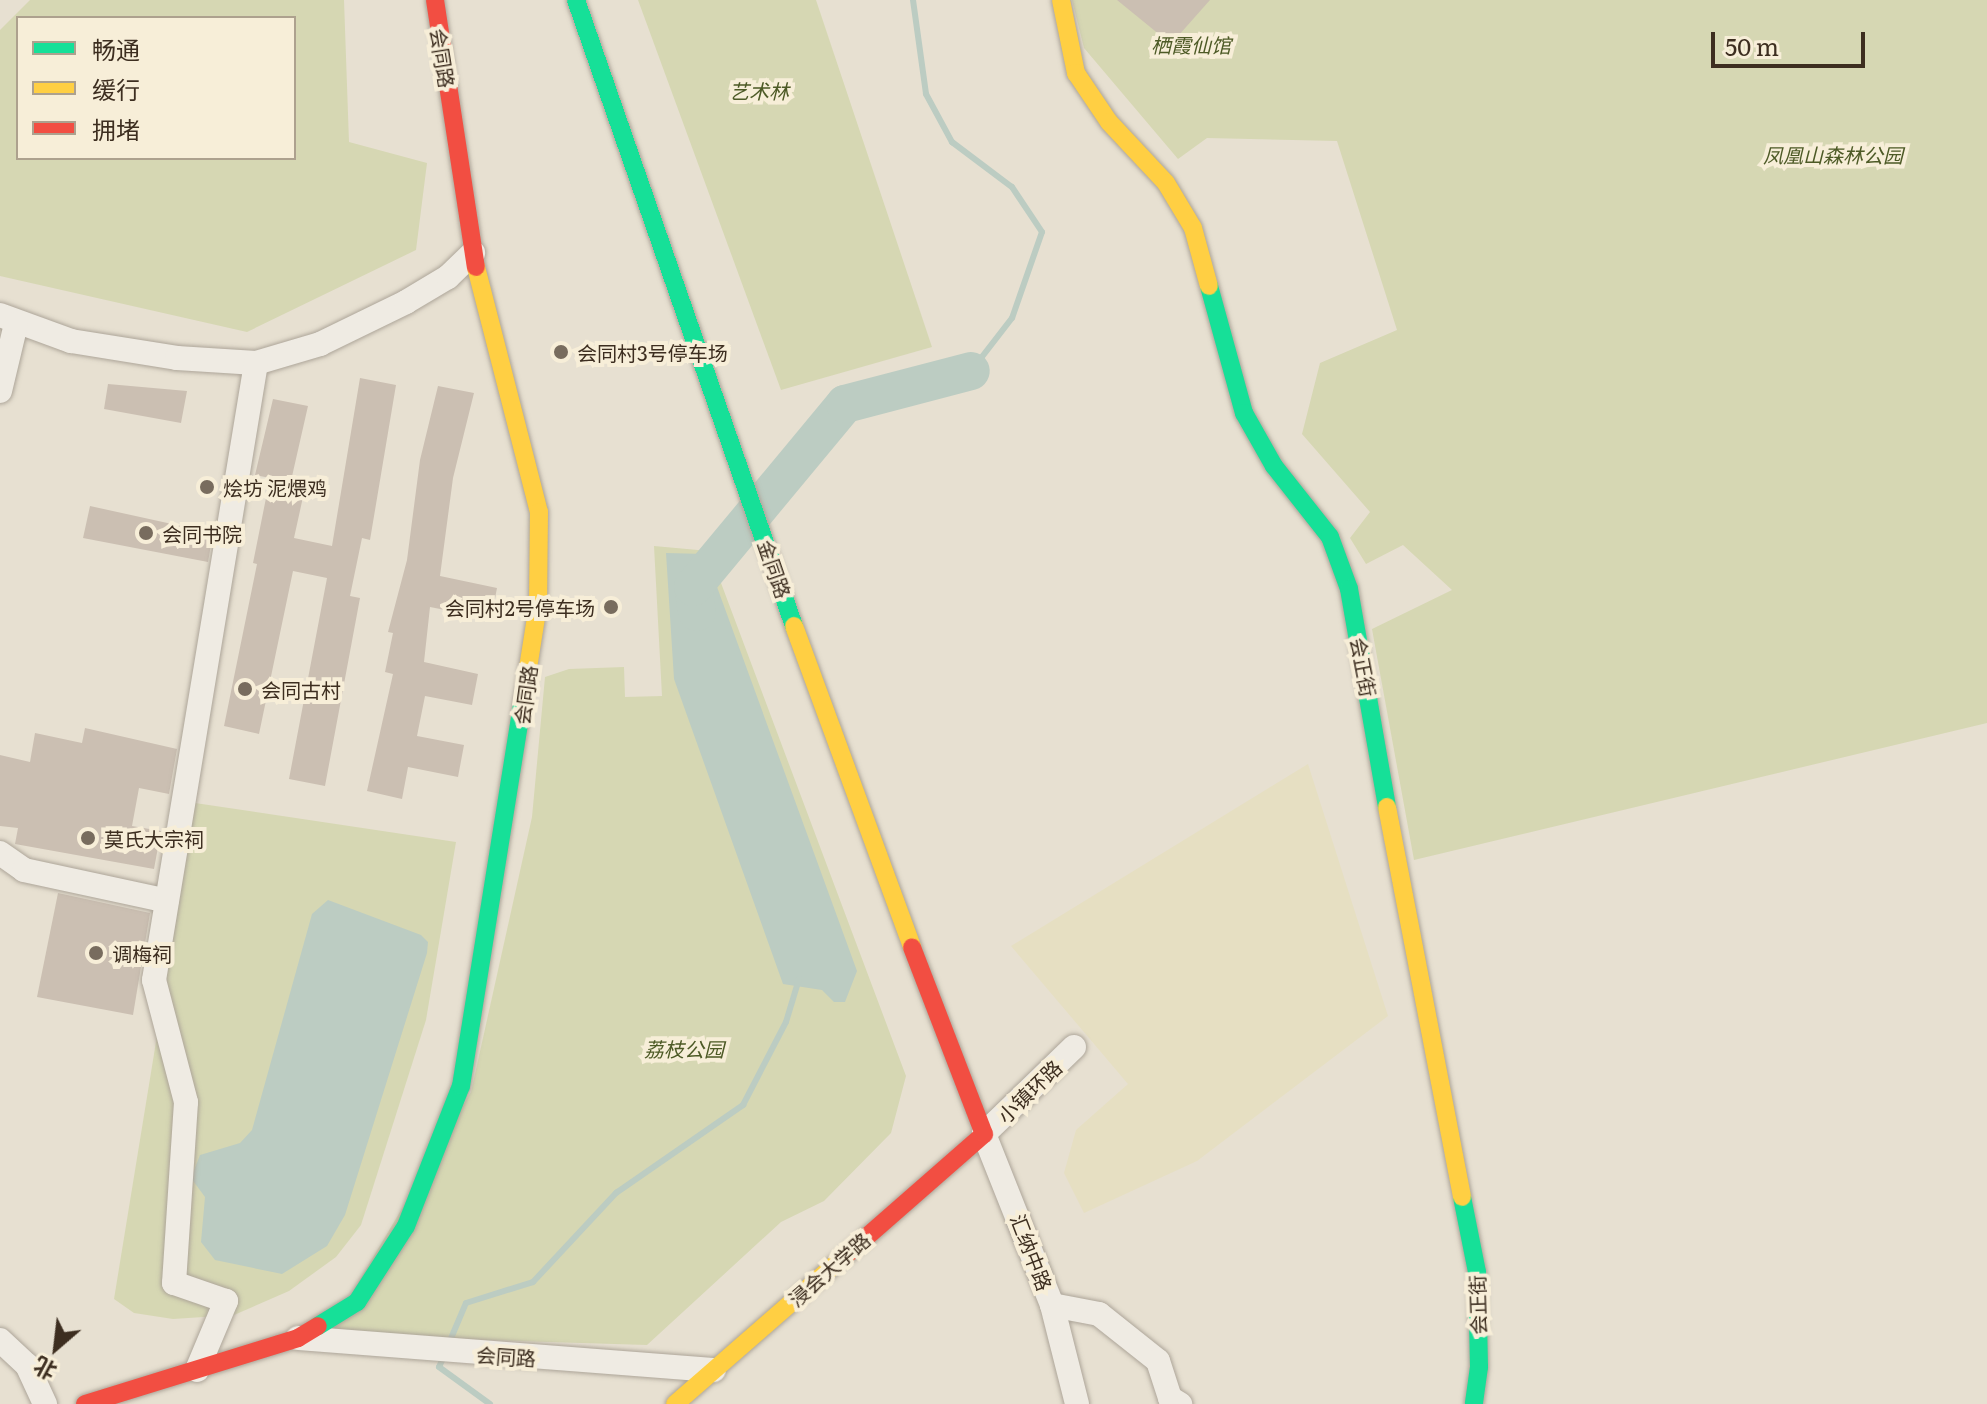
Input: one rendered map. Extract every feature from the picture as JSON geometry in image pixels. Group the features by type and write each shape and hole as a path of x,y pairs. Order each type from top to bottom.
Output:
{"street":[{"name":"会同路","path":"85,1404 298,1338 357,1302 406,1226 456,1101 510,797 538,605 539,512 473,253 435,0"},
{"name":"金同路","path":"576,0 859,811 984,1134"},
{"name":"会正街","path":"1061,0 1076,73 1109,122 1166,183 1193,228 1244,413 1274,466 1330,537 1349,589 1411,948 1477,1272 1479,1367 1474,1404"},
{"path":"0,391 8,320 102,346 256,363 320,344 406,302 448,277 473,253"},
{"path":"197,1370 226,1301 174,1283 186,1102 154,980 256,363"},
{"path":"0,853 24,870 167,901"},
{"name":"小镇环路","path":"984,1134 1074,1047"},
{"name":"汇纳中路","path":"984,1134 1052,1305 1077,1404"},
{"name":"浸会大学路","path":"676,1404 984,1134"},
{"path":"1052,1305 1099,1314 1158,1361 1170,1398 1180,1404"},
{"name":"会同路","path":"298,1338 431,1352 714,1370"},
{"path":"0,1340 27,1365 45,1404"},
{"name":"汇纳中路","path":"1069,1373 1088,1404"}],"shaded area":[{"path":"666,553 705,554 857,971 845,1002 834,1002 822,990 783,984 674,679"},
{"path":"1308,764 1388,1016 1197,1161 1084,1213 1064,1173 1076,1130 1128,1084 1011,946"},
{"path":"328,900 421,935 428,942 345,1215 327,1246 282,1274 215,1260 201,1242 205,1197 191,1178 200,1155 240,1143 252,1130 312,914"}],"green space":[{"path":"30,0 344,0 349,142 427,163 416,250 247,332 0,276 0,30"},
{"name":"艺术林","path":"638,0 816,0 932,347 781,390"},
{"path":"1072,0 1987,0 1987,723 1414,860 1372,629 1452,590 1403,545 1366,564 1350,538 1370,512 1302,434 1320,363 1397,330 1337,141 1207,138 1178,159 1084,48"},
{"name":"荔枝公园","path":"654,546 709,551 906,1076 891,1133 824,1201 781,1222 647,1345 327,1335 471,1092 532,817 545,677 569,669 624,667 625,697 662,696"},
{"path":"195,803 456,842 426,1020 361,1225 336,1257 289,1291 234,1315 173,1319 134,1313 114,1299"}],"building":[{"path":"1117,0 1210,0 1171,44"},
{"path":"360,378 396,385 370,540 362,538 350,596 360,598 325,786 289,779 327,578 293,571 259,734 224,726 257,564 253,563 270,478 255,475 273,399 308,406 288,494 303,497 294,538 332,546"},
{"path":"108,384 187,391 181,423 104,409"},
{"path":"438,386 474,393 453,478 440,576 497,588 491,619 430,607 424,662 478,674 472,705 425,696 417,736 464,745 458,777 408,767 402,799 367,791 393,674 385,672 393,633 388,632 407,560 420,460"},
{"path":"90,506 213,533 208,562 83,538"},
{"path":"85,728 177,749 169,794 139,788 132,826 161,831 154,869 15,844 18,828 0,826 0,755 30,762 35,733 82,743"},
{"name":"调梅祠","path":"58,893 150,913 133,1015 37,997"}],"waterway":[{"path":"913,0 926,94 952,142 1012,187 1042,232 1012,318 971,371"},
{"path":"697,612 693,587 845,404 971,371"},
{"path":"449,1343 466,1303 533,1282 616,1193 743,1105 786,1022 799,979"},
{"path":"445,1354 439,1367 490,1404"}],"traffic: fast":[{"path":"576,0 794,626"},
{"path":"1209,286 1244,413 1274,466 1330,537 1349,589 1387,807"},
{"path":"318,1326 357,1302 406,1226 461,1086 523,700"},
{"path":"1462,1197 1477,1272 1479,1367 1474,1404"}],"traffic: slow":[{"path":"1061,0 1076,73 1109,122 1166,183 1193,228 1209,286"},
{"path":"476,267 539,512 538,605 523,700"},
{"path":"794,626 912,947"},
{"path":"1387,807 1462,1197"},
{"path":"675,1404 847,1254"}],"traffic: jam":[{"path":"435,0 476,267"},
{"path":"847,1254 984,1134 912,947"},
{"path":"85,1404 298,1338 318,1326"}],"place":[{"name":"会同村3号停车场","path":"561,352"},
{"name":"烩坊 泥煨鸡","path":"207,487"},
{"name":"会同书院","path":"146,533"},
{"name":"会同村2号停车场","path":"611,607"},
{"name":"会同古村","path":"245,689"},
{"name":"莫氏大宗祠","path":"88,838"},
{"name":"调梅祠","path":"96,953"}],"park label":[{"name":"栖霞仙馆","path":"1191,44"},
{"name":"凤凰山森林公园","path":"1833,154"}]}
